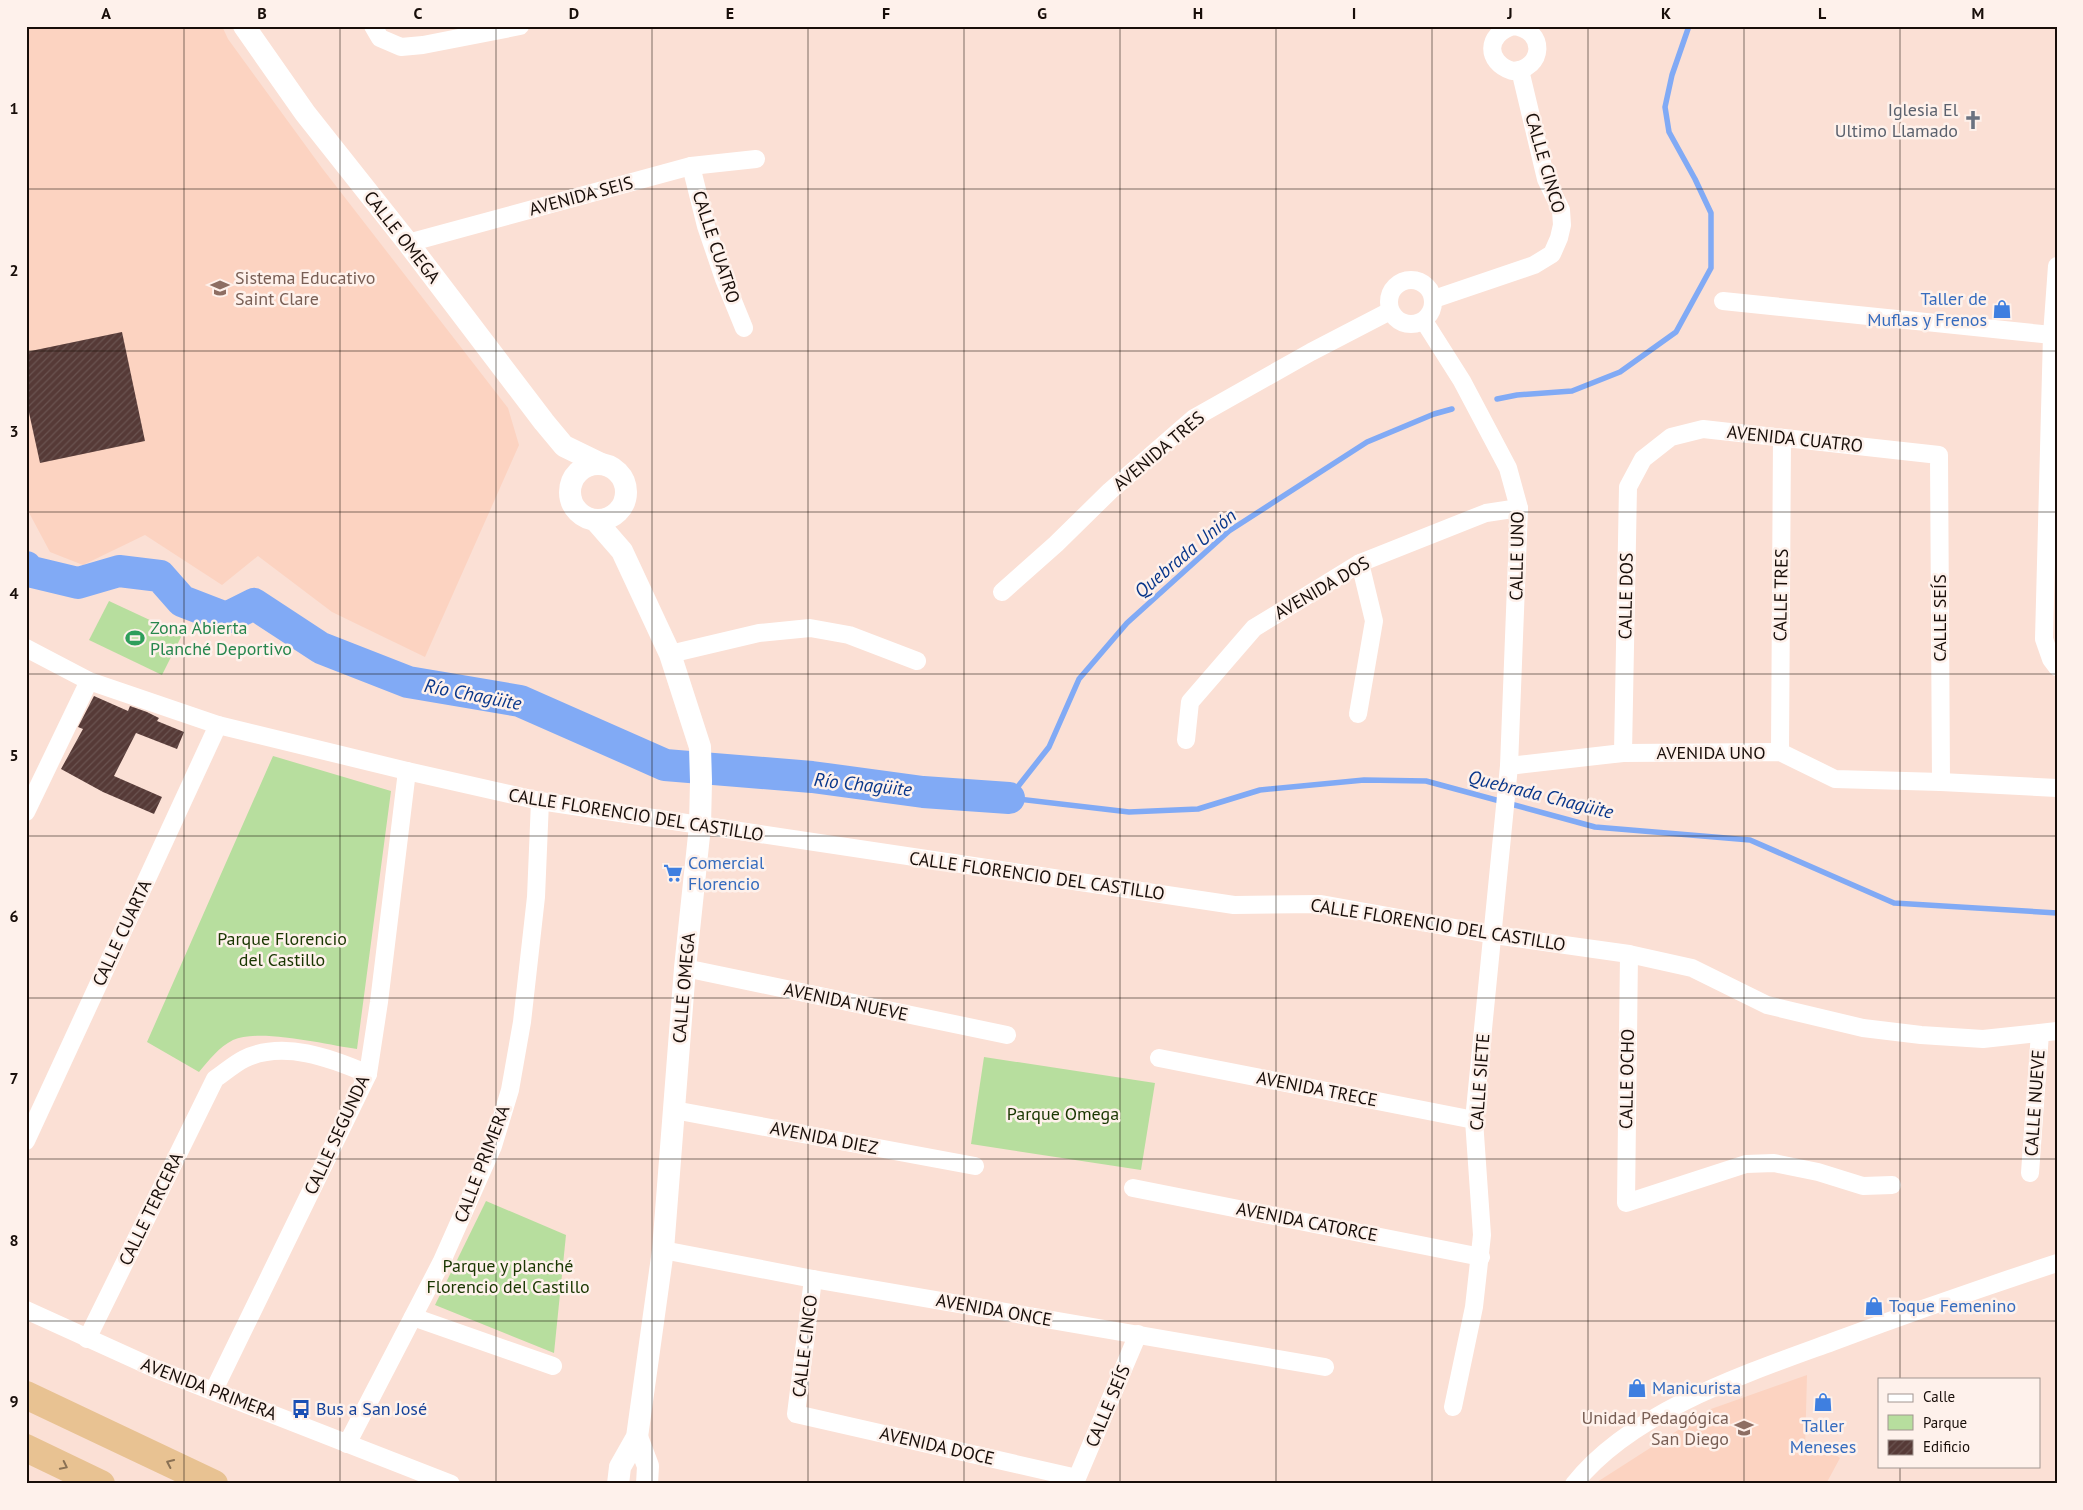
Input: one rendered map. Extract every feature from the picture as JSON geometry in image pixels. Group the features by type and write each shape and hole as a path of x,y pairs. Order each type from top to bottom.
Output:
{"highway":[{"path":"26,1395 214,1484"},
{"path":"26,1448 101,1484"}],"street":[{"name":"CALLE OMEGA","path":"244,26 305,113 564,446 572,481"},
{"path":"372,26 380,38 401,47 423,45 520,26"},
{"path":"1511,27 1529,31 1537,45 1537,54 1527,68 1520,70 1504,69 1494,58 1494,41 1498,34 1511,27"},
{"name":"CALLE CINCO","path":"1434,299 1534,265 1552,254 1559,238 1562,225 1560,210 1546,179 1520,70"},
{"name":"AVENIDA SEIS","path":"408,243 691,166 756,159"},
{"name":"CALLE CUATRO","path":"691,166 706,226 744,328"},
{"path":"2057,266 2052,335 2052,442 2044,639 2051,659 2057,667"},
{"path":"1409,280 1425,284 1434,299 1430,315 1424,321 1408,324 1401,322 1390,311 1390,294 1394,287 1401,282 1409,280"},
{"path":"1723,301 2052,335"},
{"name":"AVENIDA TRES","path":"1002,592 1056,544 1110,491 1194,418 1311,352 1390,311"},
{"name":"CALLE UNO","path":"1424,321 1462,381 1508,468 1519,508 1508,785"},
{"name":"AVENIDA CUATRO","path":"1656,449 1671,437 1703,428 1939,454"},
{"name":"CALLE TRES","path":"1780,752 1782,438"},
{"name":"CALLE OMEGA","path":"564,446 601,464"},
{"name":"CALLE DOS","path":"1623,753 1628,487 1643,459 1656,449"},
{"name":"CALLE SEÍS","path":"1939,454 1941,782"},
{"path":"601,464 611,466 624,480 626,499 622,508 615,515 606,519 595,520 585,517 577,511 570,491 572,481 584,467 601,464"},
{"name":"CALLE OMEGA","path":"622,508 622,551"},
{"name":"AVENIDA DOS","path":"1186,740 1190,702 1254,628 1360,563 1486,513 1519,508"},
{"name":"CALLE OMEGA","path":"595,520 622,551 670,654 700,748 701,781 700,826 685,968 663,1250 637,1437 620,1467 618,1484"},
{"path":"1358,714 1374,621 1360,563"},
{"path":"670,654 759,633 810,628 849,635 917,661"},
{"name":"CALLE FLORENCIO DEL CASTILLO","path":"26,648 89,681 218,725 540,801 1234,906 1321,904 1494,935 1629,954 1692,968 1767,1005 1863,1028 1983,1039 2048,1032"},
{"path":"26,812 89,681"},
{"name":"CALLE CUARTA","path":"26,1141 218,725"},
{"name":"AVENIDA UNO","path":"1509,766 1623,753 1780,752 1836,779 2057,788"},
{"name":"CALLE SEGUNDA","path":"214,1390 368,1074 379,1002 407,771"},
{"name":"CALLE SIETE","path":"1453,1407 1474,1307 1482,1235 1474,1120 1508,785"},
{"name":"CALLE PRIMERA","path":"347,1444 442,1261 492,1146 510,1090 522,1022 536,897 540,801"},
{"name":"CALLE OCHO","path":"1629,954 1626,1203 1746,1164 1774,1163 1818,1172 1863,1186 1892,1185"},
{"name":"AVENIDA NUEVE","path":"685,968 1007,1036"},
{"name":"CALLE NUEVE","path":"2030,1173 2048,1032"},
{"name":"CALLE TERCERA","path":"87,1339 215,1079 244,1059 271,1052 300,1052 342,1063 368,1074"},
{"name":"AVENIDA TRECE","path":"1159,1058 1474,1120"},
{"name":"AVENIDA DIEZ","path":"674,1110 975,1166"},
{"name":"AVENIDA CATORCE","path":"1133,1188 1480,1257"},
{"name":"AVENIDA ONCE","path":"663,1250 1325,1367"},
{"path":"1574,1484 1583,1472 1609,1449 1674,1407 1712,1387 1941,1301 2057,1263"},
{"name":"CALLE CINCO","path":"796,1414 813,1278"},
{"name":"AVENIDA PRIMERA","path":"26,1310 156,1369 214,1390 451,1484"},
{"path":"413,1317 553,1366"},
{"name":"CALLE SEÍS","path":"1077,1478 1138,1334"},
{"name":"AVENIDA DOCE","path":"796,1414 1077,1478"},
{"name":"CALLE OMEGA","path":"637,1437 648,1466 647,1484"}],"shaded area":[{"name":"Sistema Educativo Saint Clare","path":"26,26 222,26 228,39 322,168 508,408 519,445 425,657 332,612 258,556 222,585 145,535 83,565 50,552 26,507"},
{"name":"Unidad Pedagógica San Diego","path":"1807,1375 1805,1451 1824,1447 1840,1458 1826,1484 1594,1484 1711,1409"}],"green space":[{"name":"Zona Abierta Planché Deportivo","path":"109,601 182,635 162,675 89,640"},
{"name":"Parque Florencio del Castillo","path":"273,756 391,791 357,1049 276,1037 245,1037 233,1040 223,1046 199,1072 147,1042"},
{"name":"Parque Omega","path":"984,1057 1155,1083 1141,1170 971,1144"},
{"name":"Parque y planché Florencio del Castillo","path":"486,1201 566,1235 554,1353 435,1305"}],"building":[{"path":"122,332 145,441 40,463 26,399 26,352"},
{"path":"94,696 128,711 130,706 147,712 159,718 157,721 184,732 177,749 136,733 114,776 162,797 154,814 103,792 61,769 83,729 78,727"}],"waterway":[{"name":"Quebrada Unión","path":"1497,399 1517,395 1572,391 1620,372 1676,332 1711,268 1711,213 1669,132 1665,107 1672,75 1689,26"},
{"name":"Quebrada Unión","path":"1009,798 1049,747 1079,679 1127,623 1229,531 1367,442 1434,414 1452,409"},
{"name":"Río Chagüite","path":"26,567 28,571 78,583 119,571 160,576 182,601 226,618 254,604 321,648 408,682 520,701 665,765 812,777 923,792 1009,798"},
{"name":"Quebrada Chagüite","path":"1009,798 1129,812 1198,809 1260,790 1364,780 1426,781 1595,827 1750,840 1894,903 2057,913"}],"place":[{"name":"Iglesia El Ultimo Llamado","path":"1973,120"},
{"name":"Sistema Educativo Saint Clare","path":"220,288"},
{"name":"Taller de Muflas y Frenos","path":"2002,309"},
{"name":"Zona Abierta Planché Deportivo","path":"135,638"},
{"name":"Comercial Florencio","path":"673,873"},
{"name":"Toque Femenino","path":"1874,1306"},
{"name":"Manicurista","path":"1637,1388"},
{"name":"Taller Meneses","path":"1823,1402"},
{"name":"Bus a San José","path":"301,1409"},
{"name":"Unidad Pedagógica San Diego","path":"1744,1428"}]}
